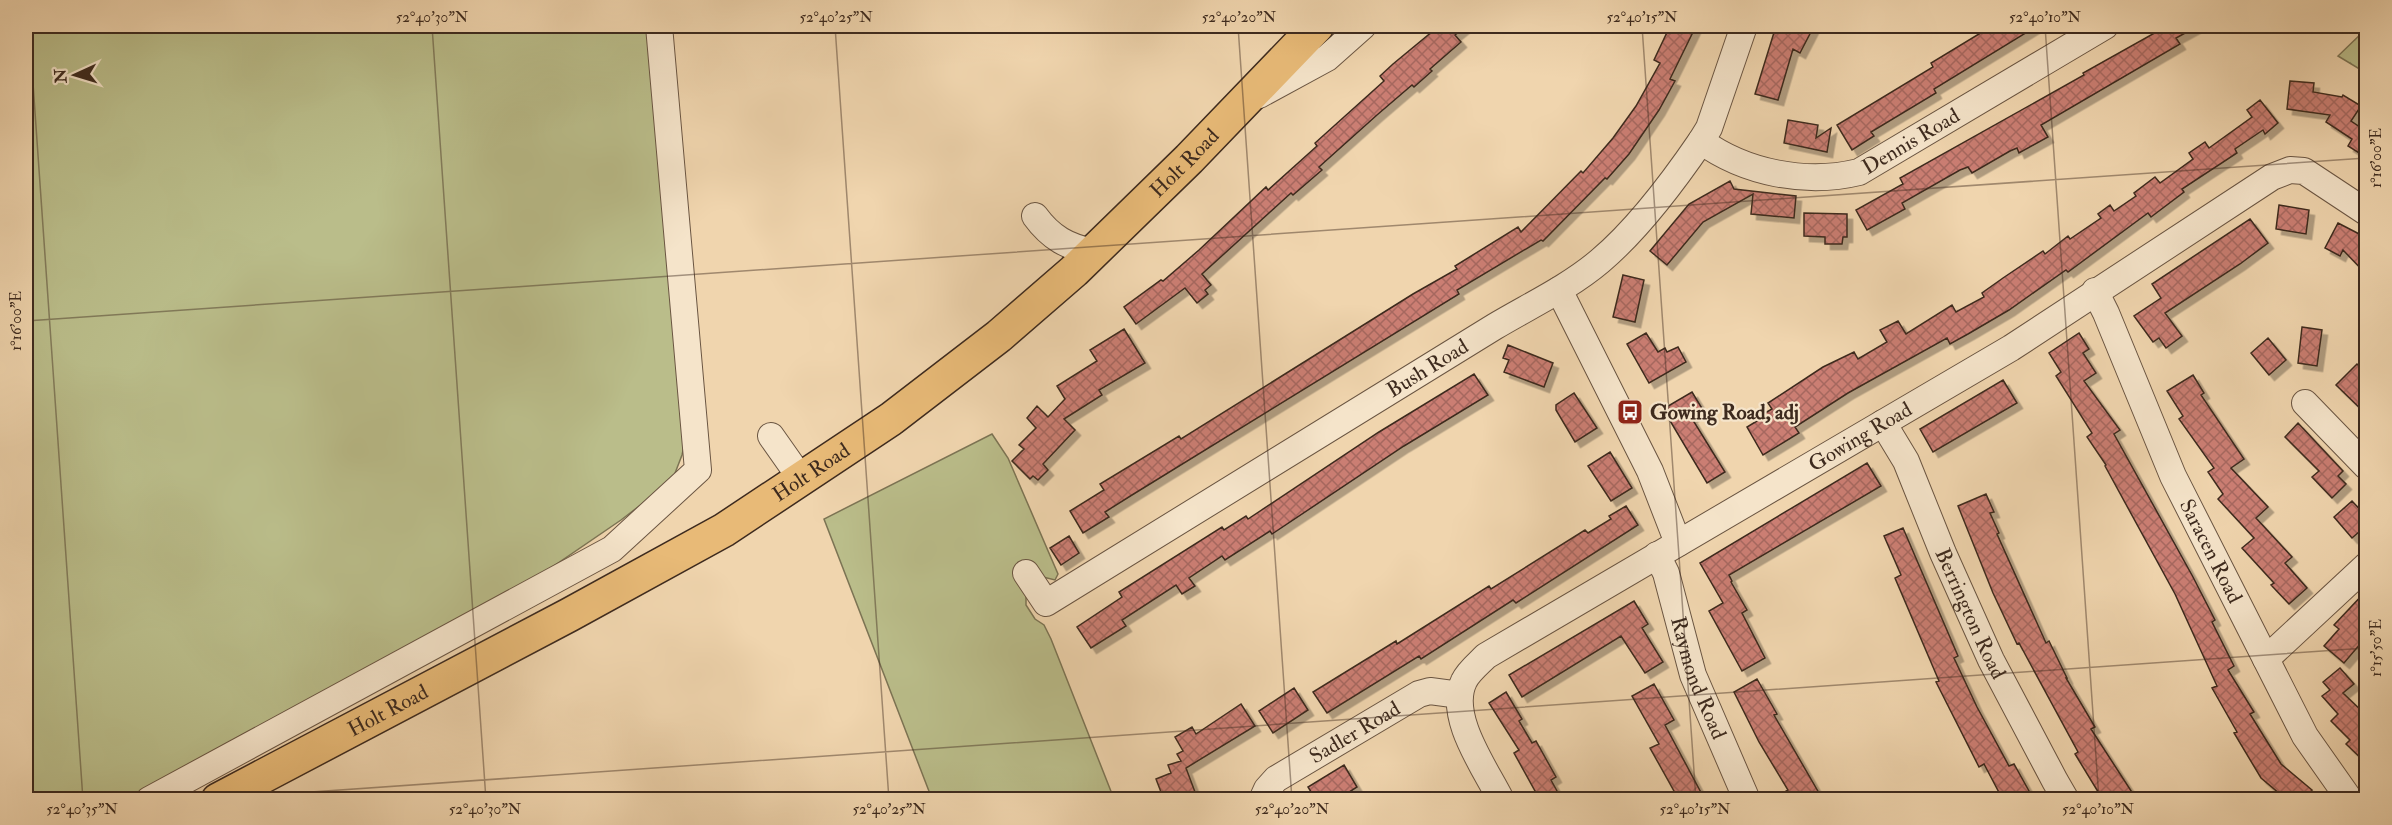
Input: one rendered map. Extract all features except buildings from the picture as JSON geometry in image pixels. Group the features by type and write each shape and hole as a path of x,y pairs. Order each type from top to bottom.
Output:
{"highway":[{"name":"Holt Road","path":"218,800 563,604 724,530 891,419 999,336 1052,290 1189,159 1317,26"}],"street":[{"path":"149,800 612,549 698,470 659,26"},
{"path":"1240,106 1327,58 1363,26"},
{"name":"Bush Road","path":"1026,573 1038,608 1494,327 1558,290 1600,261 1685,164 1709,128 1744,26"},
{"name":"Dennis Road","path":"1701,141 1721,156 1747,167 1783,174 1834,178 1859,172 2105,26"},
{"name":"Gowing Road","path":"1460,695 1464,681 1486,656 2011,348 2272,177 2290,170 2304,171 2367,212"},
{"path":"1052,290 1055,273 1052,252 1039,221 1058,241 1073,248 1093,252"},
{"name":"Raymond Road","path":"1558,290 1650,471 1667,549 1666,573 1693,675 1746,800"},
{"name":"Saracen Road","path":"2095,291 2173,476 2305,736 2350,800"},
{"path":"2305,403 2367,466"},
{"name":"Berrington Road","path":"1883,423 1906,461 1943,553 1991,660 2067,800"},
{"path":"771,436 802,480"},
{"path":"2266,659 2367,566"},
{"name":"Sadler Road","path":"1262,800 1266,789 1276,779 1419,694 1430,691 1460,695"},
{"path":"1460,695 1459,709 1465,730 1501,800"}],"green space":[{"path":"26,26 653,26 688,429 682,455 672,481 621,520 517,591 138,799 26,799"},
{"path":"2366,29 2366,73 2338,56"},
{"path":"992,434 1008,458 1058,574 1055,580 1039,576 1032,565 1014,577 1026,595 1026,605 1035,619 1044,625 1051,639 1114,799 932,799 824,519"}],"place":[{"name":"Gowing Road, adj","path":"1630,412"}]}
